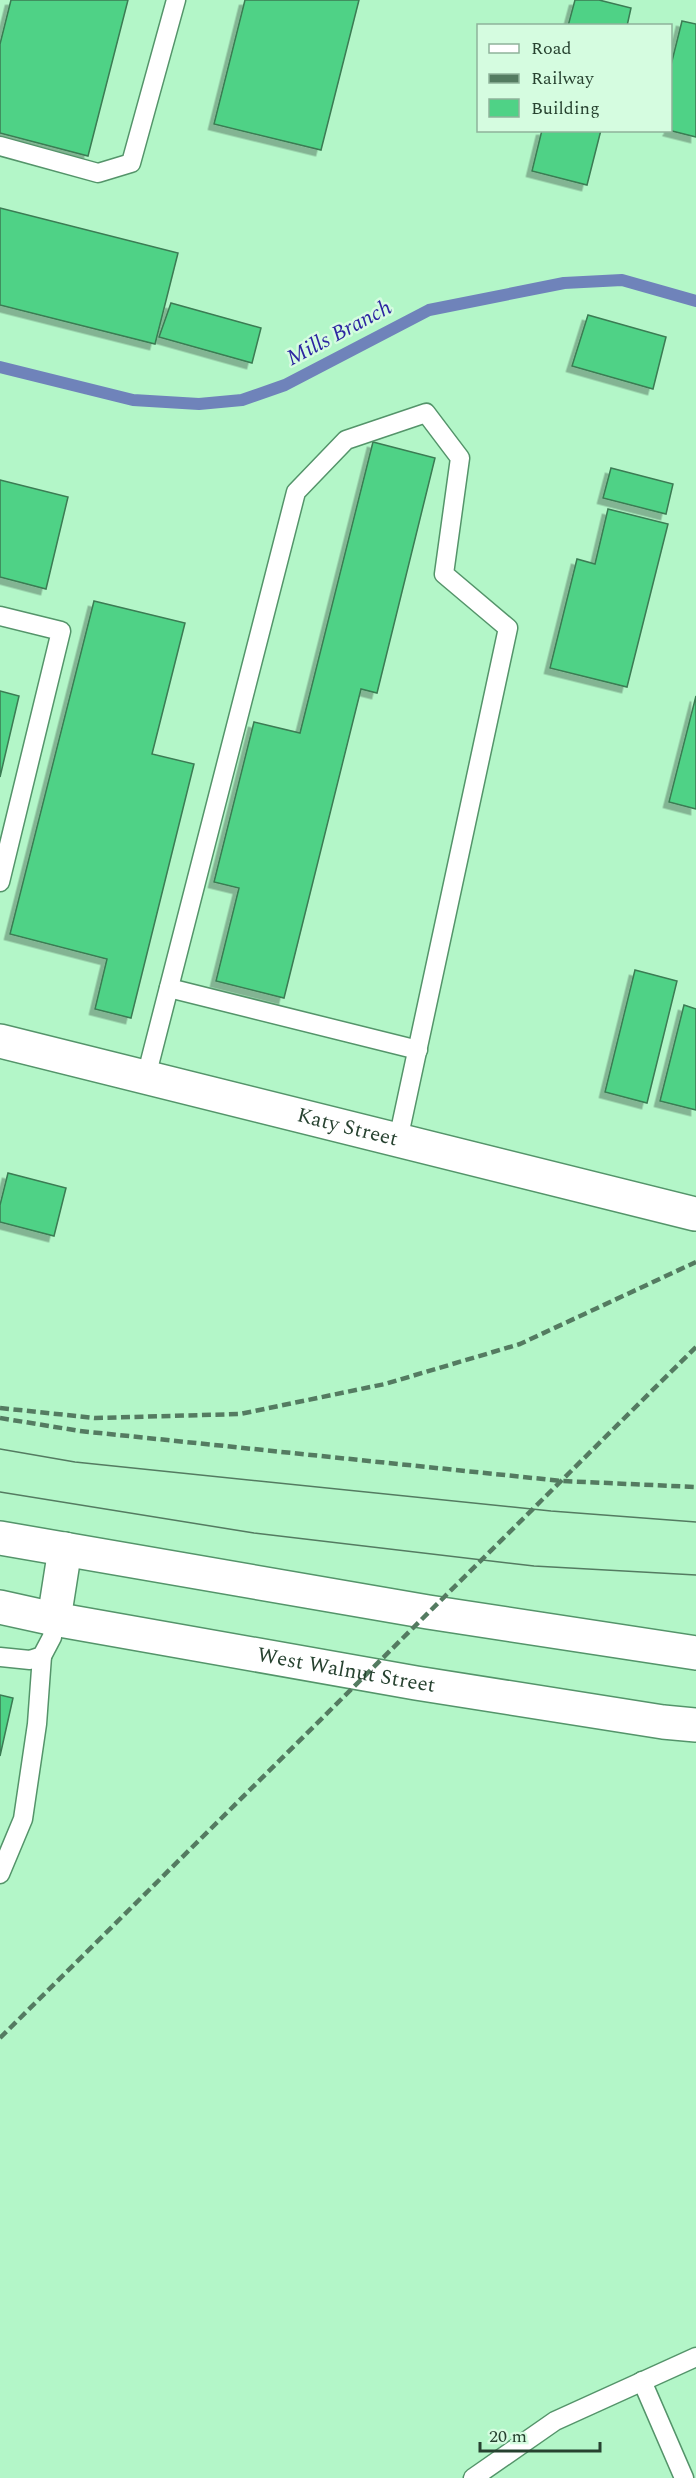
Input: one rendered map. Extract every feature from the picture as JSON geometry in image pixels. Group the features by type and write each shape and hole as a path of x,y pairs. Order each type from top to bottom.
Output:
{"main road":[{"name":"Katy Street","path":"0,1041 696,1214"},
{"path":"0,1538 428,1612 696,1653"},
{"path":"54,1619 65,1549"},
{"name":"West Walnut Street","path":"0,1607 54,1619 416,1683 663,1722 696,1725"}],"lane":[{"path":"0,146 98,173 131,163 176,0"},
{"path":"146,1077 296,492 346,440 426,413 460,458 444,574 508,628 398,1140"},
{"path":"0,616 61,631 0,882"},
{"path":"169,988 418,1050"},
{"path":"0,1874 23,1819 37,1724 42,1656 52,1637 54,1619"},
{"path":"0,1657 30,1660 42,1656"},
{"path":"473,2478 555,2421 696,2356"},
{"path":"642,2381 684,2478"}],"building":[{"path":"11,0 128,0 88,156 0,133 0,44"},
{"path":"245,0 359,0 321,150 214,124"},
{"path":"575,0 599,0 631,8 627,24 569,24"},
{"path":"682,21 696,24 696,137 672,131 672,61"},
{"path":"542,132 600,132 587,185 532,171"},
{"path":"0,208 178,253 155,344 0,305"},
{"path":"171,303 261,328 252,363 159,337"},
{"path":"588,315 666,337 653,389 572,366"},
{"path":"373,442 435,458 377,693 361,689 284,998 216,981 239,888 214,882 254,722 300,733"},
{"path":"611,468 673,484 666,514 603,498"},
{"path":"0,480 68,497 46,589 0,577"},
{"path":"608,509 668,524 627,687 550,668 577,559 595,564"},
{"path":"94,601 185,623 152,754 194,764 131,1018 95,1009 107,959 10,934"},
{"path":"0,691 19,696 0,777"},
{"path":"696,696 696,809 669,802"},
{"path":"635,970 677,981 647,1103 605,1092"},
{"path":"684,1005 696,1009 696,1110 660,1101"},
{"path":"8,1173 66,1188 54,1236 0,1222 0,1205"},
{"path":"0,1695 13,1698 0,1756"}],"waterway":[{"name":"Mills Branch","path":"0,367 133,400 199,404 242,400 285,385 429,310 564,283 622,280 696,301"}],"tram line":[{"path":"0,1449 75,1462 551,1511 696,1522"},
{"path":"0,1492 254,1533 534,1566 696,1575"}],"railway":[{"path":"0,1408 95,1418 240,1414 385,1384 520,1344 696,1262"},
{"path":"0,2038 696,1347"},
{"path":"0,1418 80,1431 562,1481 696,1487"}]}
